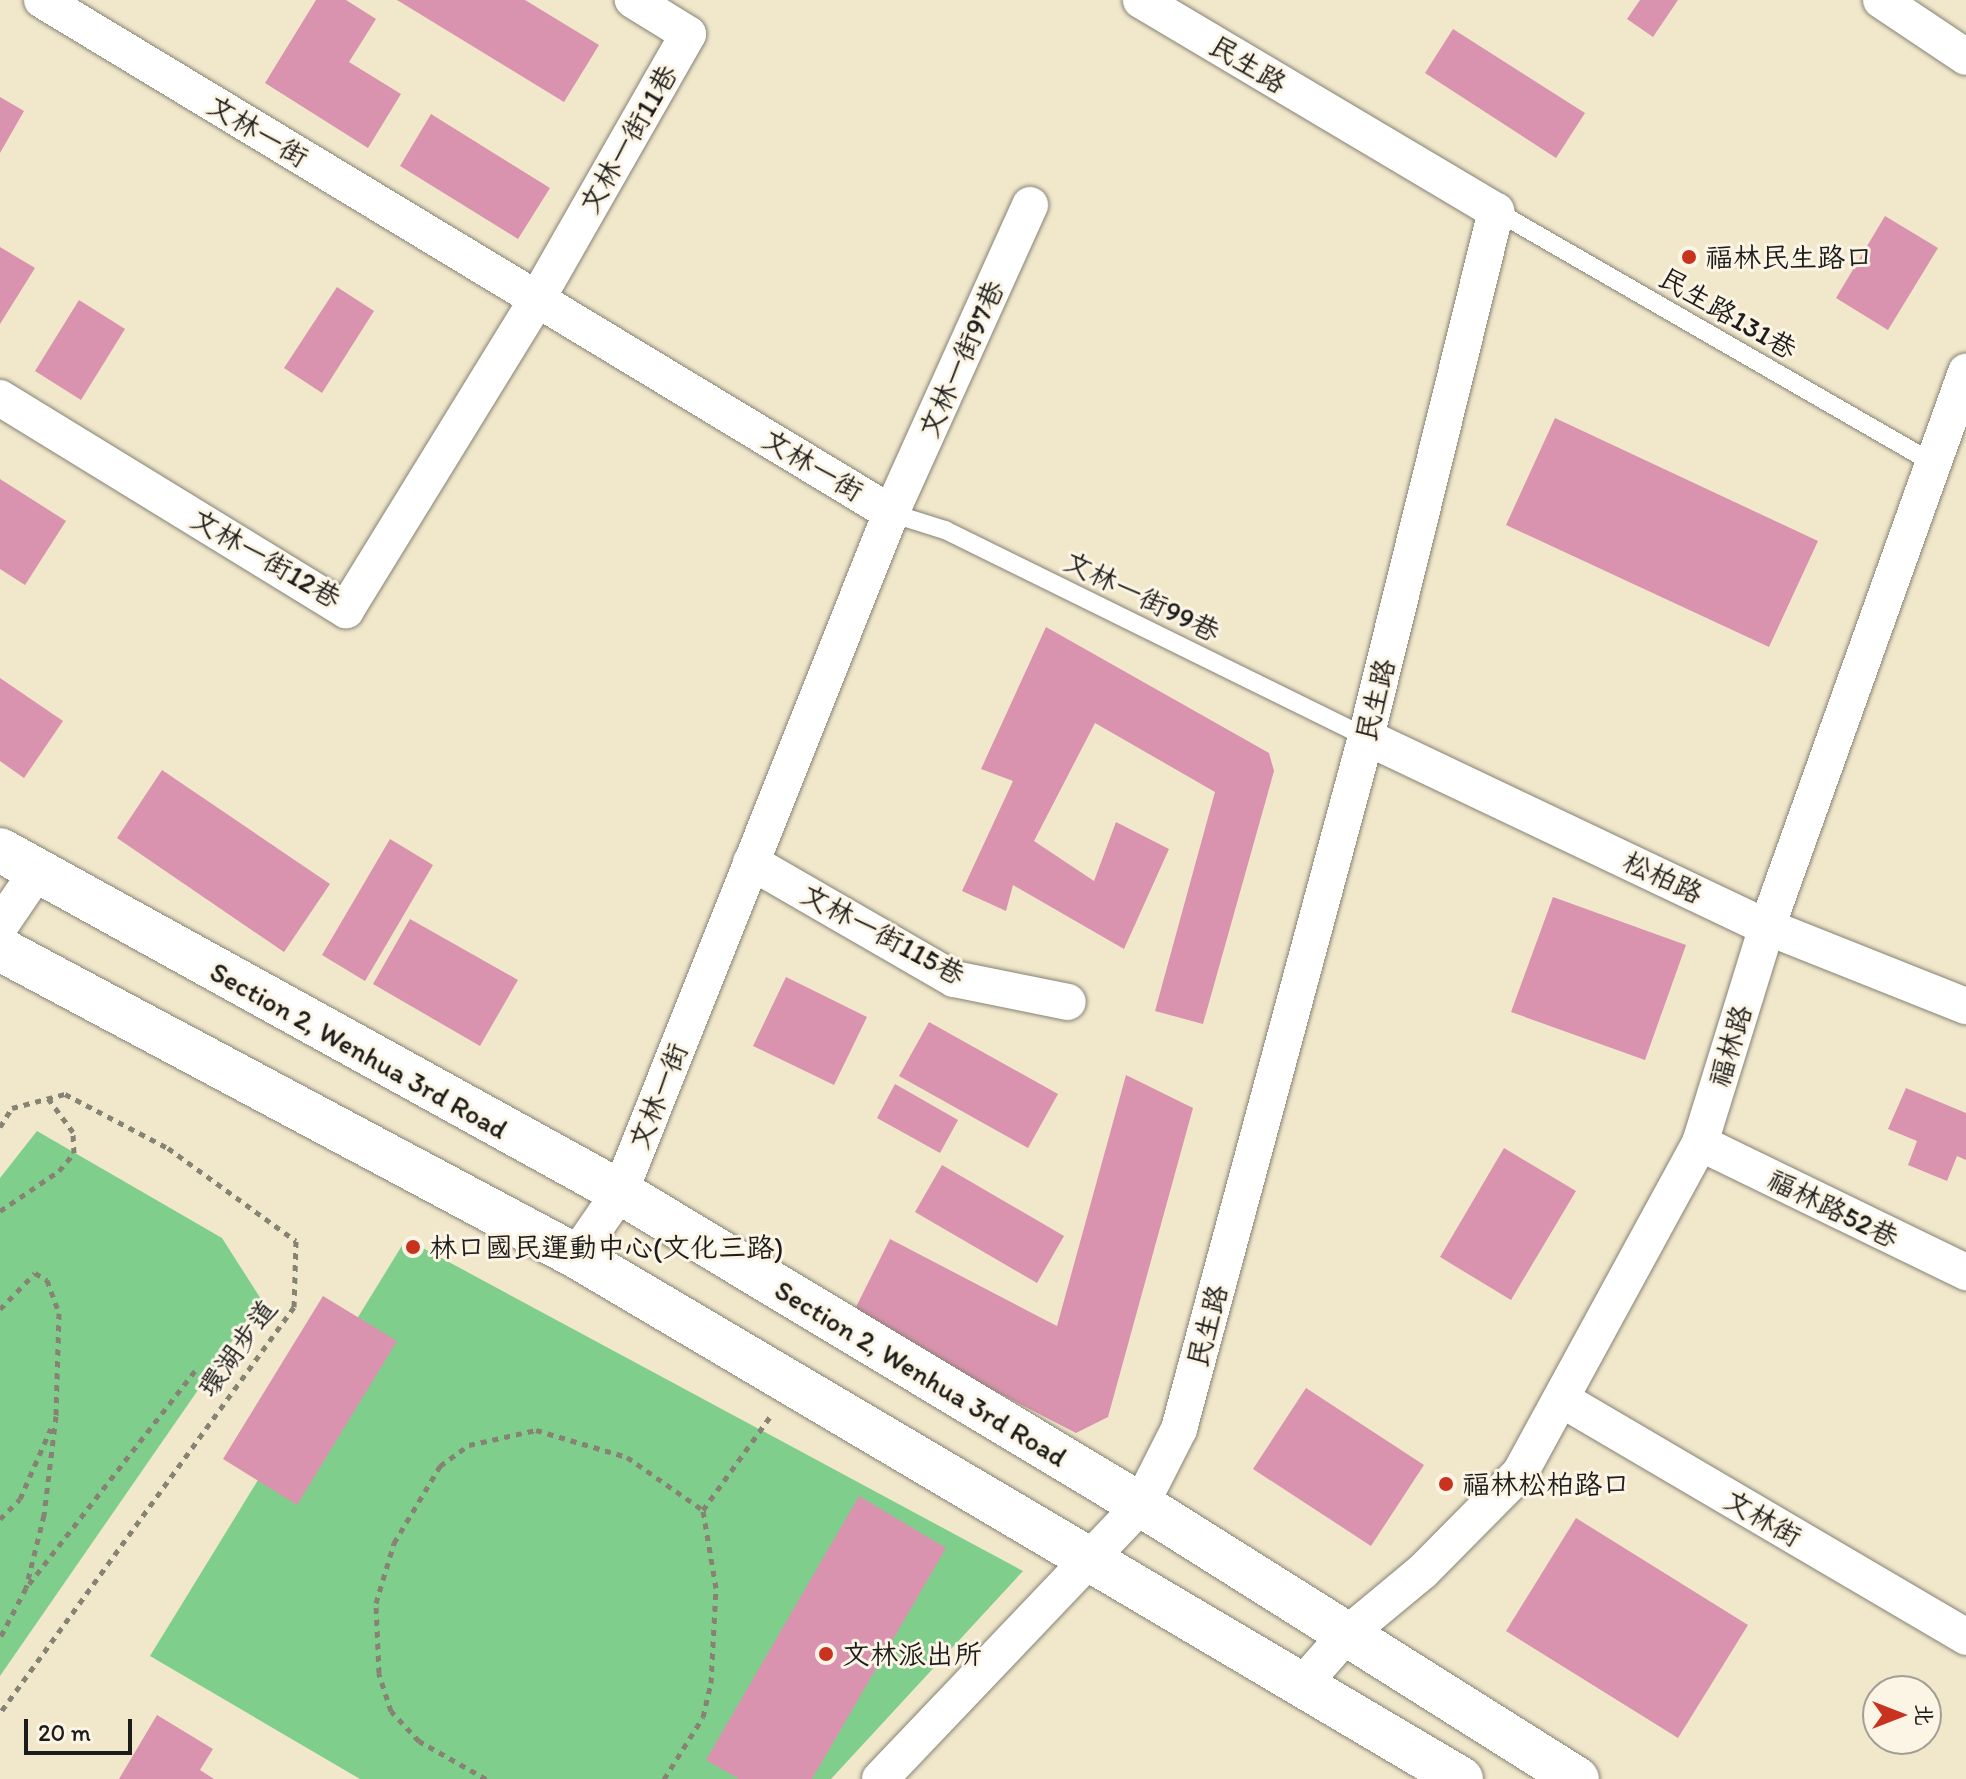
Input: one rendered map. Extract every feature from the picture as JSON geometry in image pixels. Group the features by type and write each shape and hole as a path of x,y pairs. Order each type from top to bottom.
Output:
{"street":[{"name":"文林一街","path":"42,0 891,513 620,1192 576,1256"},
{"name":"文林一街11巷","path":"537,299 688,34 633,0"},
{"name":"民生路","path":"880,1779 1086,1558 1140,1506 1179,1429 1366,737 1496,211 1141,0"},
{"path":"1881,0 1966,57"},
{"name":"文林一街97巷","path":"891,513 1030,205"},
{"name":"文林一街12巷","path":"0,398 346,610 537,299"},
{"name":"福林路","path":"1302,1685 1346,1635 1423,1571 1520,1473 1700,1143 1767,927 1966,372"},
{"name":"松柏路","path":"1366,737 1767,927 1966,1006"},
{"name":"Section 2, Wenhua 3rd Road","path":"0,850 36,873 620,1192 1140,1506 1577,1779"},
{"name":"文林一街115巷","path":"751,862 954,979 1068,1002"},
{"path":"0,926 36,873"},
{"path":"0,949 576,1256 1461,1779"},
{"name":"福林路52巷","path":"1700,1143 1966,1272"},
{"name":"文林街","path":"1561,1399 1966,1637"}],"lane":[{"name":"民生路131巷","path":"1496,211 1933,463"},
{"name":"文林一街99巷","path":"891,513 945,530 1366,737"}],"path":[{"name":"環湖步道","path":"0,1127 12,1108 65,1094 168,1148 296,1241 294,1307 1,1711"},
{"path":"0,1211 59,1171 74,1153 73,1132 48,1098"},
{"path":"0,1309 35,1273 47,1280 59,1313 56,1416 44,1515 26,1588"},
{"path":"0,1638 26,1588 199,1366"},
{"path":"664,1779 703,1717 711,1683 716,1588 703,1510 793,1385"},
{"path":"0,1519 20,1499 56,1416"},
{"path":"486,1779 419,1741 391,1711 379,1673 376,1603 380,1588 394,1543 440,1466 469,1445 536,1430 627,1457 703,1510"}],"green space":[{"path":"37,1131 222,1238 261,1299 0,1676 0,1178"},
{"path":"406,1239 1023,1571 831,1779 360,1779 150,1656"}],"building":[{"path":"316,0 346,0 376,19 349,62 401,94 368,148 265,83"},
{"path":"397,0 525,0 599,45 564,102"},
{"path":"1640,0 1678,0 1653,37 1627,19"},
{"path":"1453,29 1585,113 1556,158 1425,73"},
{"path":"0,97 24,111 0,153"},
{"path":"431,114 550,188 518,239 400,166"},
{"path":"1885,216 1938,248 1888,330 1836,298"},
{"path":"0,247 35,268 0,324"},
{"path":"337,287 374,311 322,393 284,368"},
{"path":"79,300 125,329 81,400 35,371"},
{"path":"1555,418 1818,541 1769,647 1506,525"},
{"path":"0,479 66,521 25,585 0,569"},
{"path":"1046,627 1269,753 1274,771 1203,1024 1155,1011 1215,792 1095,723 1034,841 1094,881 1116,822 1169,849 1124,949 1013,885 1006,911 962,891 1013,781 981,769"},
{"path":"0,678 63,721 24,778 0,761"},
{"path":"162,770 330,884 284,952 117,838"},
{"path":"390,839 433,865 365,981 322,955"},
{"path":"1553,897 1686,945 1645,1060 1511,1012"},
{"path":"410,919 518,980 480,1046 373,984"},
{"path":"786,977 867,1017 834,1085 753,1046"},
{"path":"929,1022 1058,1094 1028,1148 899,1076"},
{"path":"1126,1075 1193,1108 1108,1417 1076,1433 851,1317 890,1239 1057,1326"},
{"path":"895,1084 958,1120 940,1153 877,1118"},
{"path":"1906,1088 1966,1113 1966,1160 1957,1156 1947,1181 1908,1165 1917,1141 1888,1129"},
{"path":"1504,1148 1576,1191 1511,1300 1440,1257"},
{"path":"942,1165 1064,1236 1037,1283 915,1212"},
{"path":"323,1296 397,1341 297,1505 223,1459"},
{"path":"1306,1388 1424,1465 1371,1546 1253,1469"},
{"name":"文林派出所","path":"859,1496 946,1548 812,1779 739,1779 706,1760"},
{"path":"1576,1518 1748,1625 1678,1738 1506,1631"},
{"path":"157,1715 213,1749 200,1770 214,1779 119,1779"}],"place":[{"name":"福林民生路口","path":"1689,257"},
{"name":"林口國民運動中心(文化三路)","path":"413,1247"},
{"name":"福林松柏路口","path":"1446,1484"},
{"name":"文林派出所","path":"826,1654"}]}
